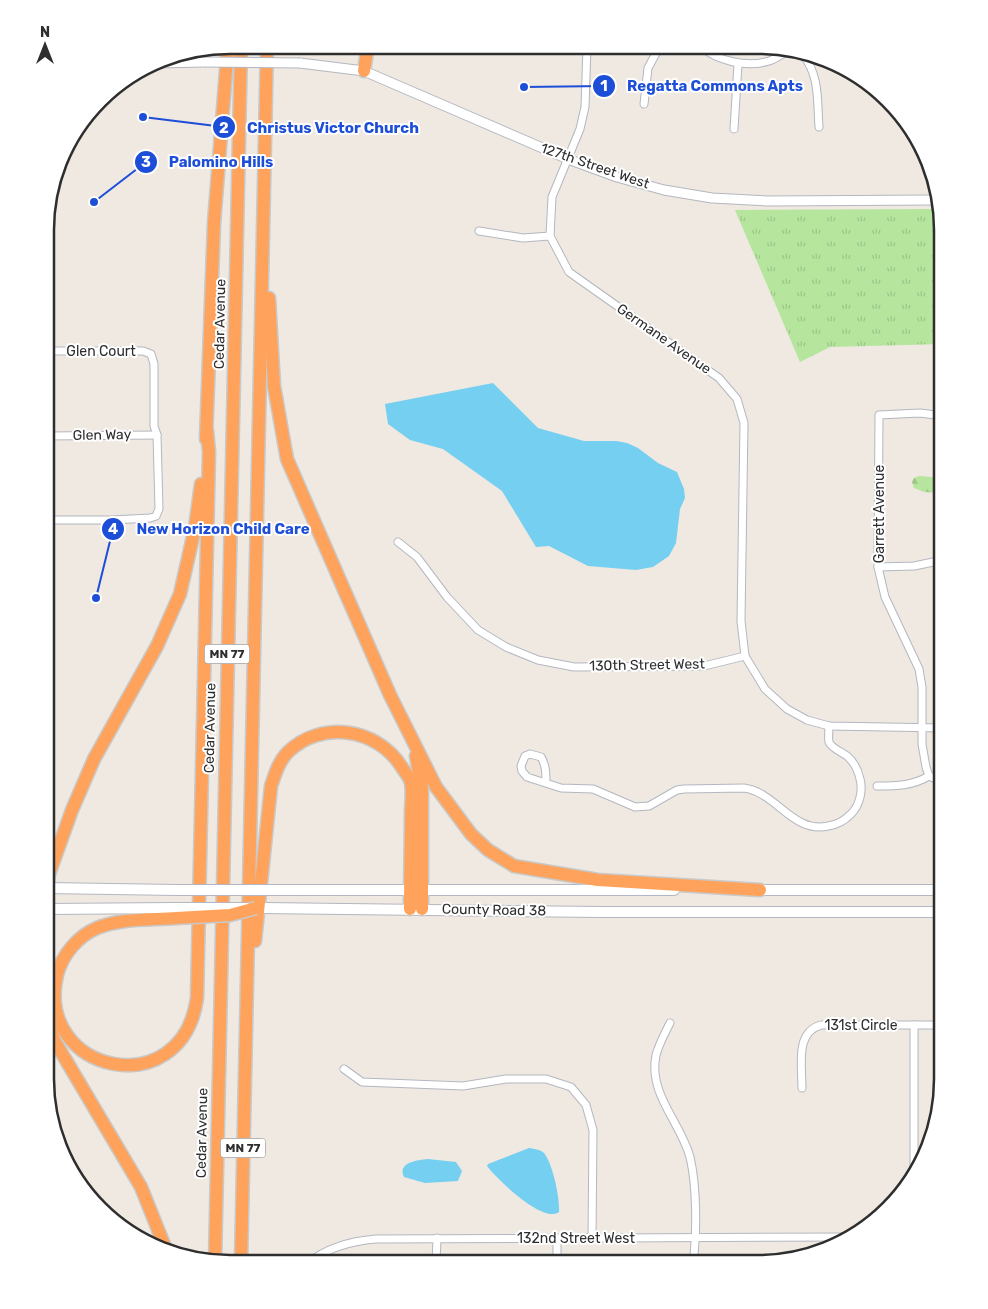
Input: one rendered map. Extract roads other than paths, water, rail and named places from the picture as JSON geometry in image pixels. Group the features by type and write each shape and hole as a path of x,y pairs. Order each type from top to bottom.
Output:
{"highway":[{"path":"227,54 214,223 208,431 209,452 197,998 195,1012 183,1037 172,1050 142,1064 126,1066 96,1060 72,1041 64,1029 57,1012 55,984 58,968 65,956 85,934 97,928 116,923 176,913 230,915 256,908"},
{"name":"Cedar Avenue","path":"214,1255 241,54"},
{"name":"MN 77","path":"241,1255 267,54"},
{"path":"364,71 367,54"},
{"path":"264,210 274,386 288,459 390,695 436,787 471,834 488,850 514,866 598,880 760,890"},
{"path":"54,860 72,810 94,759 157,646 180,594 196,528 208,431"},
{"path":"245,1033 271,786 276,768 288,752 306,740 323,734 346,732 365,736 385,747 396,758 411,783 416,909"},
{"path":"413,742 422,790 416,890"},
{"path":"54,1040 141,1187 163,1242"}],"main road":[{"name":"County Road 38","path":"54,888 178,890 934,890"},
{"name":"County Road 38","path":"256,908 934,912"},
{"path":"54,909 176,913"}],"street":[{"path":"479,231 523,238 550,236 552,197 580,129 585,108 587,54"},
{"path":"644,104 648,68 656,54"},
{"path":"711,54 738,64 768,61 780,55"},
{"path":"808,61 816,76 819,127"},
{"name":"127th Street West","path":"177,62 300,63 364,71 568,159 617,177 654,187 712,198 768,201 932,200"},
{"path":"734,129 738,64"},
{"name":"Germane Avenue","path":"550,236 569,272 719,378 737,398 744,423 741,621 745,656"},
{"name":"Glen Court","path":"54,351 143,351 151,354 154,364 154,426 157,435"},
{"name":"Garrett Avenue","path":"929,776 923,752 921,728 922,687 919,669 885,597 878,567 879,415 920,413 934,415"},
{"path":"54,520 112,520 156,516 159,508 157,435"},
{"name":"Glen Way","path":"54,436 157,435"},
{"name":"130th Street West","path":"398,542 417,557 447,597 478,630 506,647 538,660 574,667 704,666 745,656"},
{"path":"878,567 914,566 934,562"},
{"path":"745,656 765,689 787,709 807,720 829,726 934,728"},
{"path":"546,783 544,762 541,757 530,754 525,756 521,766 527,777 561,788 593,789 635,807 649,806 677,790 752,789 802,824 812,827 835,825 844,821 853,813 858,804 861,788 859,775 851,760 829,742 829,726"},
{"path":"877,786 906,785 918,783 929,776 934,778"},
{"path":"670,1023 656,1054 654,1077 658,1091 682,1134 690,1158 694,1188 694,1255"},
{"name":"131st Circle","path":"802,1088 802,1040 812,1027 821,1025 914,1025"},
{"path":"914,1161 914,1025 934,1025"},
{"path":"344,1069 362,1082 463,1086 506,1079 546,1080 571,1087 586,1105 593,1130 592,1238"},
{"name":"132nd Street West","path":"322,1255 332,1249 355,1241 437,1238 836,1237"},
{"path":"436,1255 437,1238"},
{"path":"557,1238 557,1255"}],"water":[{"path":"493,383 538,428 584,441 627,443 638,448 658,463 677,472 684,489 685,498 680,509 676,543 669,556 653,567 636,570 588,566 549,546 536,547 502,491 443,449 410,440 388,424 385,404"},
{"path":"529,1148 541,1151 547,1158 555,1182 559,1212 552,1214 542,1212 532,1206 510,1189 487,1166"},
{"path":"428,1159 456,1162 462,1171 458,1181 425,1183 404,1177 403,1168 406,1165 414,1161"}],"place":[{"name":"Regatta Commons Apts","path":"524,87"},
{"name":"Christus Victor Church","path":"143,117"},
{"name":"Palomino Hills","path":"94,202"},
{"name":"New Horizon Child Care","path":"96,598"}]}
